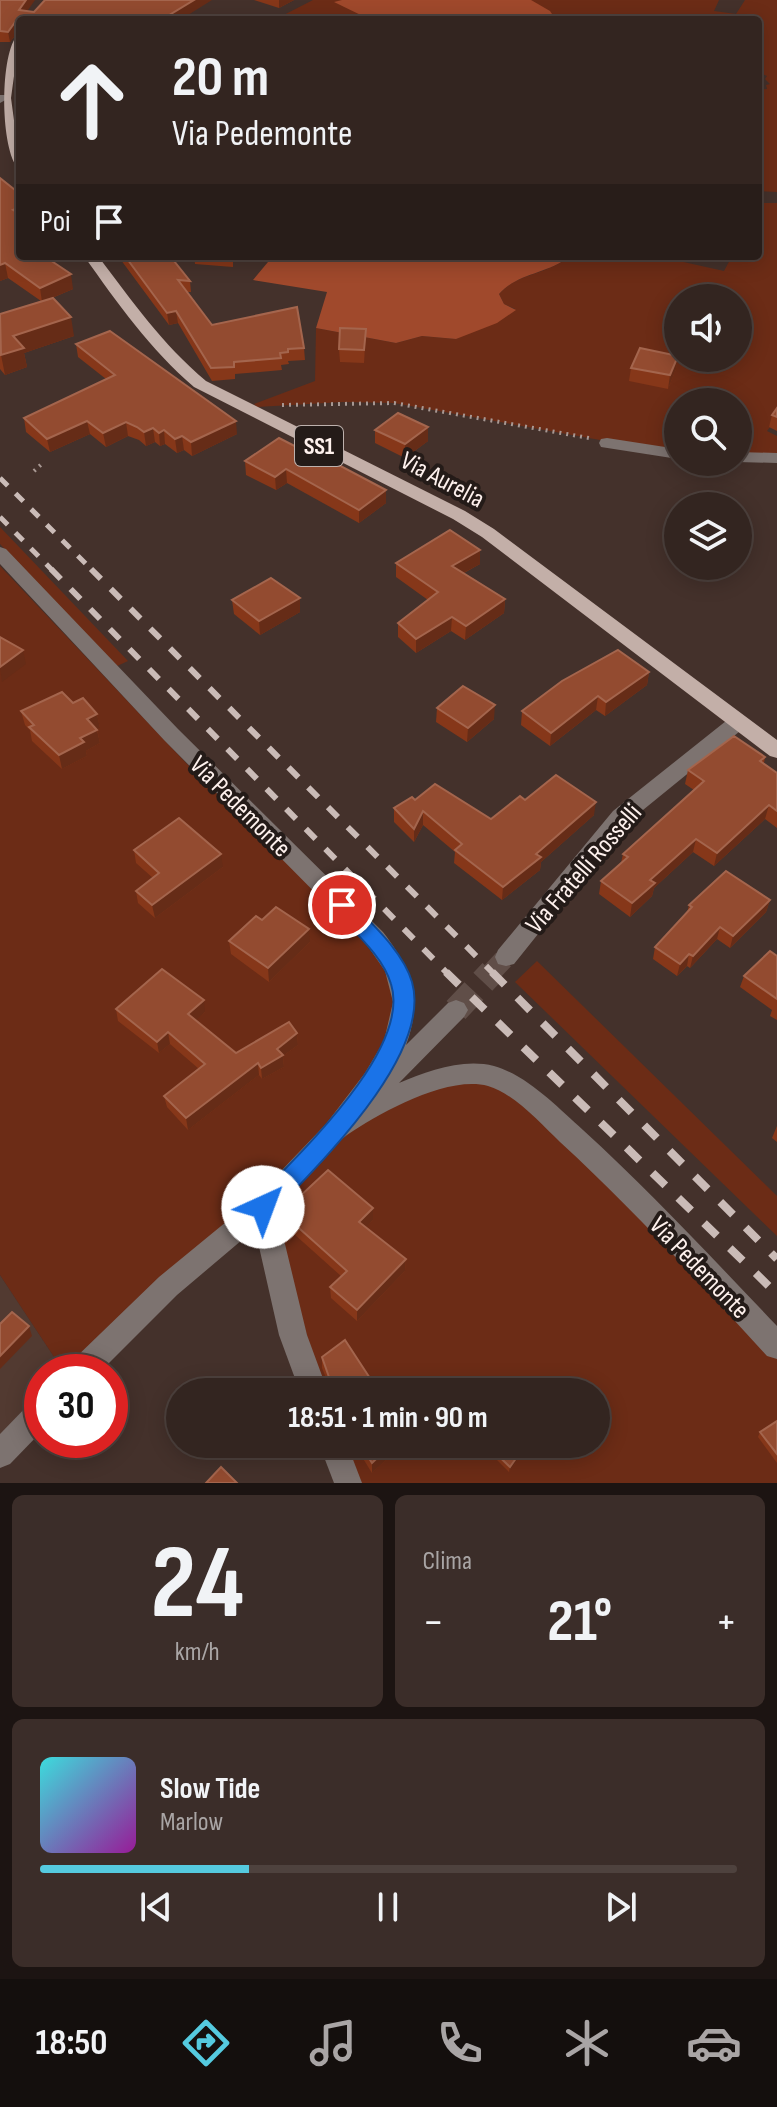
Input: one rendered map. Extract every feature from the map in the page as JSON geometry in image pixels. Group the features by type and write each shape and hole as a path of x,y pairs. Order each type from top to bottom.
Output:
{"main road":[{"path":"16,41 4,69 2,98 9,140 16,153"},
{"name":"Via Aurelia","path":"94,260 167,356 200,384 479,527 579,599 777,751"}],"street":[{"path":"607,443 664,452"},
{"path":"752,457 777,458"},
{"name":"Via Pedemonte","path":"0,553 194,759 361,924 392,964 401,981 404,1000 402,1023 379,1074 335,1131"},
{"name":"Via Fratelli Rosselli","path":"506,957 620,817 738,722"},
{"path":"99,1354 168,1286 263,1207 456,1010"},
{"name":"Via Pedemonte","path":"335,1131 401,1092 463,1075 494,1076 521,1091 590,1154 777,1346"},
{"path":"263,1207 293,1335 309,1378"},
{"path":"0,1454 24,1429"},
{"path":"338,1458 348,1483"}],"path":[{"path":"245,409 319,403 394,403 607,443"},
{"path":"34,471 41,468 44,462"}],"shaded area":[{"path":"313,0 719,0 714,11 736,14 745,0 777,0 777,192 762,191 762,90 770,84 765,79 767,76 762,74 762,16 282,16"},
{"path":"531,0 553,16 363,16 334,2"},
{"path":"762,203 777,203 777,418 767,431 777,436 777,458 752,457 752,388 664,388 664,451 394,403 343,402 257,407 254,404 315,381 316,328 396,343 422,336 456,339 515,309 504,304 499,294 507,287 564,260 679,261 724,271 730,260 762,260"},
{"path":"270,260 564,260 515,281 499,294 504,304 516,310 497,323 456,339 422,336 396,343 316,328 327,292 253,280"},
{"path":"0,527 128,661 115,667 0,544"},
{"path":"0,566 186,763 352,927 383,967 395,999 386,1042 372,1069 327,1127 87,1354 52,1354 0,1275"},
{"path":"537,961 777,1196 777,1236 515,982"},
{"path":"463,1081 492,1082 517,1096 777,1356 777,1483 357,1483 347,1458 610,1458 610,1378 319,1378 271,1209 339,1136 404,1097"},
{"path":"0,1275 52,1354 24,1354 24,1417 0,1442"}],"building":[{"path":"0,0 26,0 19,10 34,12 45,0 194,0 168,16 16,16 8,32 0,31"},
{"path":"0,178 16,191 16,209 13,210 16,212 16,260 50,260 71,274 40,288 5,263 0,265"},
{"path":"128,260 173,260 190,281 178,280 212,325 297,307 304,348 288,349 288,352 280,353 281,358 234,362 234,367 211,368 176,311 167,313"},
{"path":"53,298 71,317 13,336 24,348 1,355 0,314"},
{"path":"340,328 366,329 364,350 339,349"},
{"path":"110,331 236,421 191,442 182,436 175,439 164,430 159,433 153,428 144,432 126,422 103,433 87,421 47,439 24,418 115,375 76,344"},
{"path":"640,348 664,353 664,372 671,372 670,375 631,368"},
{"path":"398,413 428,427 405,444 375,430"},
{"path":"279,438 314,456 323,450 326,464 335,463 386,490 359,510 286,469 275,477 245,461"},
{"path":"450,530 480,550 452,566 505,599 466,626 452,617 416,639 398,623 438,592 396,563"},
{"path":"271,578 300,598 259,621 232,600"},
{"path":"0,637 23,650 0,667"},
{"path":"618,650 649,672 606,702 598,696 551,733 522,711 562,681"},
{"path":"463,686 495,705 468,728 437,708"},
{"path":"62,692 73,703 83,698 97,714 87,719 97,730 80,738 84,742 59,755 29,727 34,725 21,711"},
{"path":"734,736 765,757 760,761 777,773 777,811 769,805 717,853 696,839 650,880 655,883 632,903 601,881 628,857 623,854 704,781 688,770"},
{"path":"556,775 596,802 536,854 541,857 503,887 455,850 462,844 423,811 414,829 394,808 412,797 415,800 435,784 491,819 520,796 525,800"},
{"path":"179,818 221,854 152,905 136,891 159,873 134,850"},
{"path":"726,871 770,900 733,936 720,927 693,956 689,954 680,964 655,947 692,907 689,905"},
{"path":"276,907 309,929 268,968 229,941 256,916 262,920"},
{"path":"770,951 777,956 777,999 744,976"},
{"path":"162,969 204,1000 188,1014 236,1053 289,1022 297,1033 277,1049 283,1055 261,1068 258,1063 186,1118 164,1096 205,1064 168,1032 157,1042 116,1009"},
{"path":"328,1170 373,1208 359,1222 406,1259 357,1310 330,1287 347,1271 282,1213"},
{"path":"12,1312 29,1326 0,1356 0,1324"},
{"path":"345,1340 370,1378 329,1378 322,1357"},
{"path":"777,1421 777,1454 760,1432"},
{"path":"501,1458 516,1458 510,1467"},
{"path":"221,1467 237,1483 206,1483"}],"tunnel":[{"path":"490,974 506,957"},
{"path":"456,1010 492,972"}],"railway":[{"path":"0,478 91,569"},
{"path":"0,517 53,571"},
{"path":"51,569 447,973"},
{"path":"91,569 494,974"},
{"path":"492,972 777,1259"},
{"path":"447,973 777,1294"}],"route":[{"path":"263,1207 335,1131 379,1074 402,1023 404,1000 401,981 382,950 342,905"}]}
